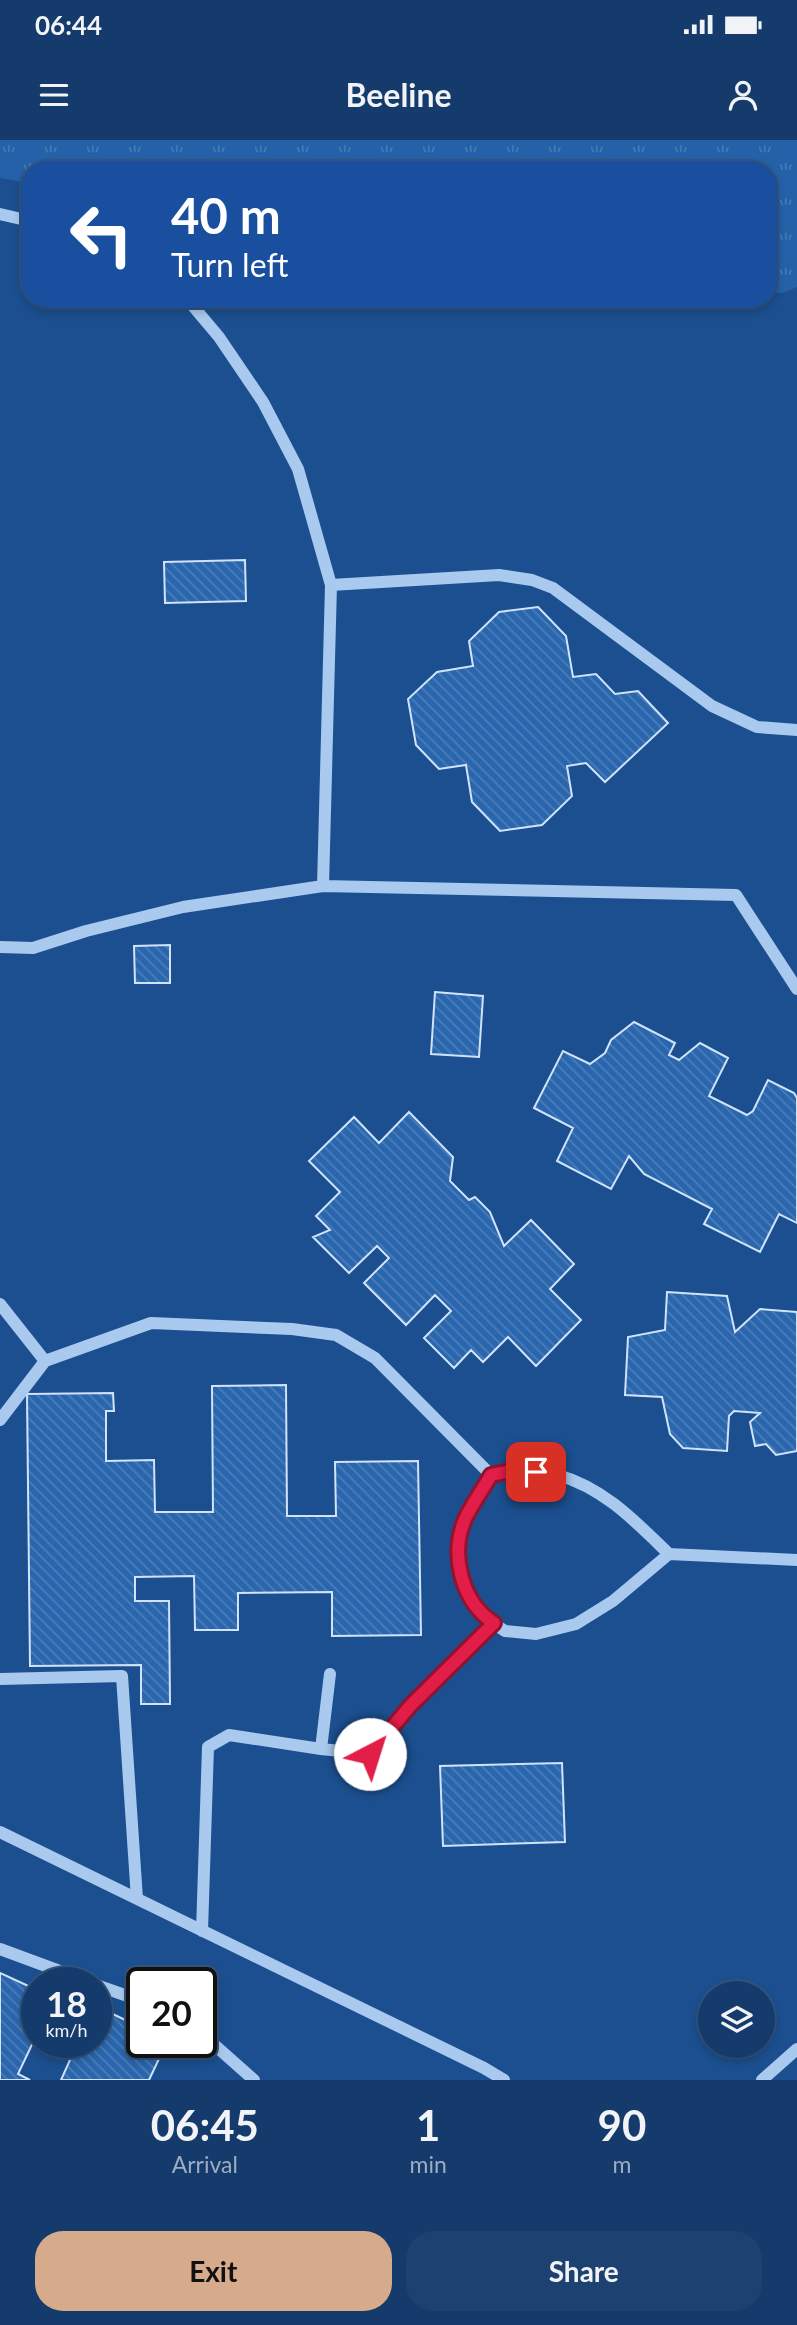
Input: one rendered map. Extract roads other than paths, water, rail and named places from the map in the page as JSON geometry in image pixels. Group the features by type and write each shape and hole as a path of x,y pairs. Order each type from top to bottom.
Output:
{"lane":[{"path":"0,214 21,218"},
{"path":"195,308 219,337 263,402 298,469 331,585 323,886"},
{"path":"331,585 499,575 532,580 553,588 712,706 757,727 797,730"},
{"path":"0,947 33,948 86,931 183,907 323,886 736,895 797,989"},
{"path":"0,1304 45,1361"},
{"path":"0,1420 45,1361 151,1323 292,1329 336,1335 375,1358 491,1475"},
{"path":"669,1554 614,1601 576,1624 536,1634 505,1631 482,1616 464,1588 457,1554 465,1519 491,1475 515,1470 557,1475 592,1488 628,1514 669,1554 797,1560"},
{"path":"202,1931 208,1747 229,1735 370,1754 410,1706 494,1623"},
{"path":"321,1749 330,1674"},
{"path":"0,1679 122,1676 137,1899"},
{"path":"0,1832 505,2080"},
{"path":"0,1949 48,1967"},
{"path":"217,2047 254,2080"},
{"path":"762,2080 797,2049"}]}
